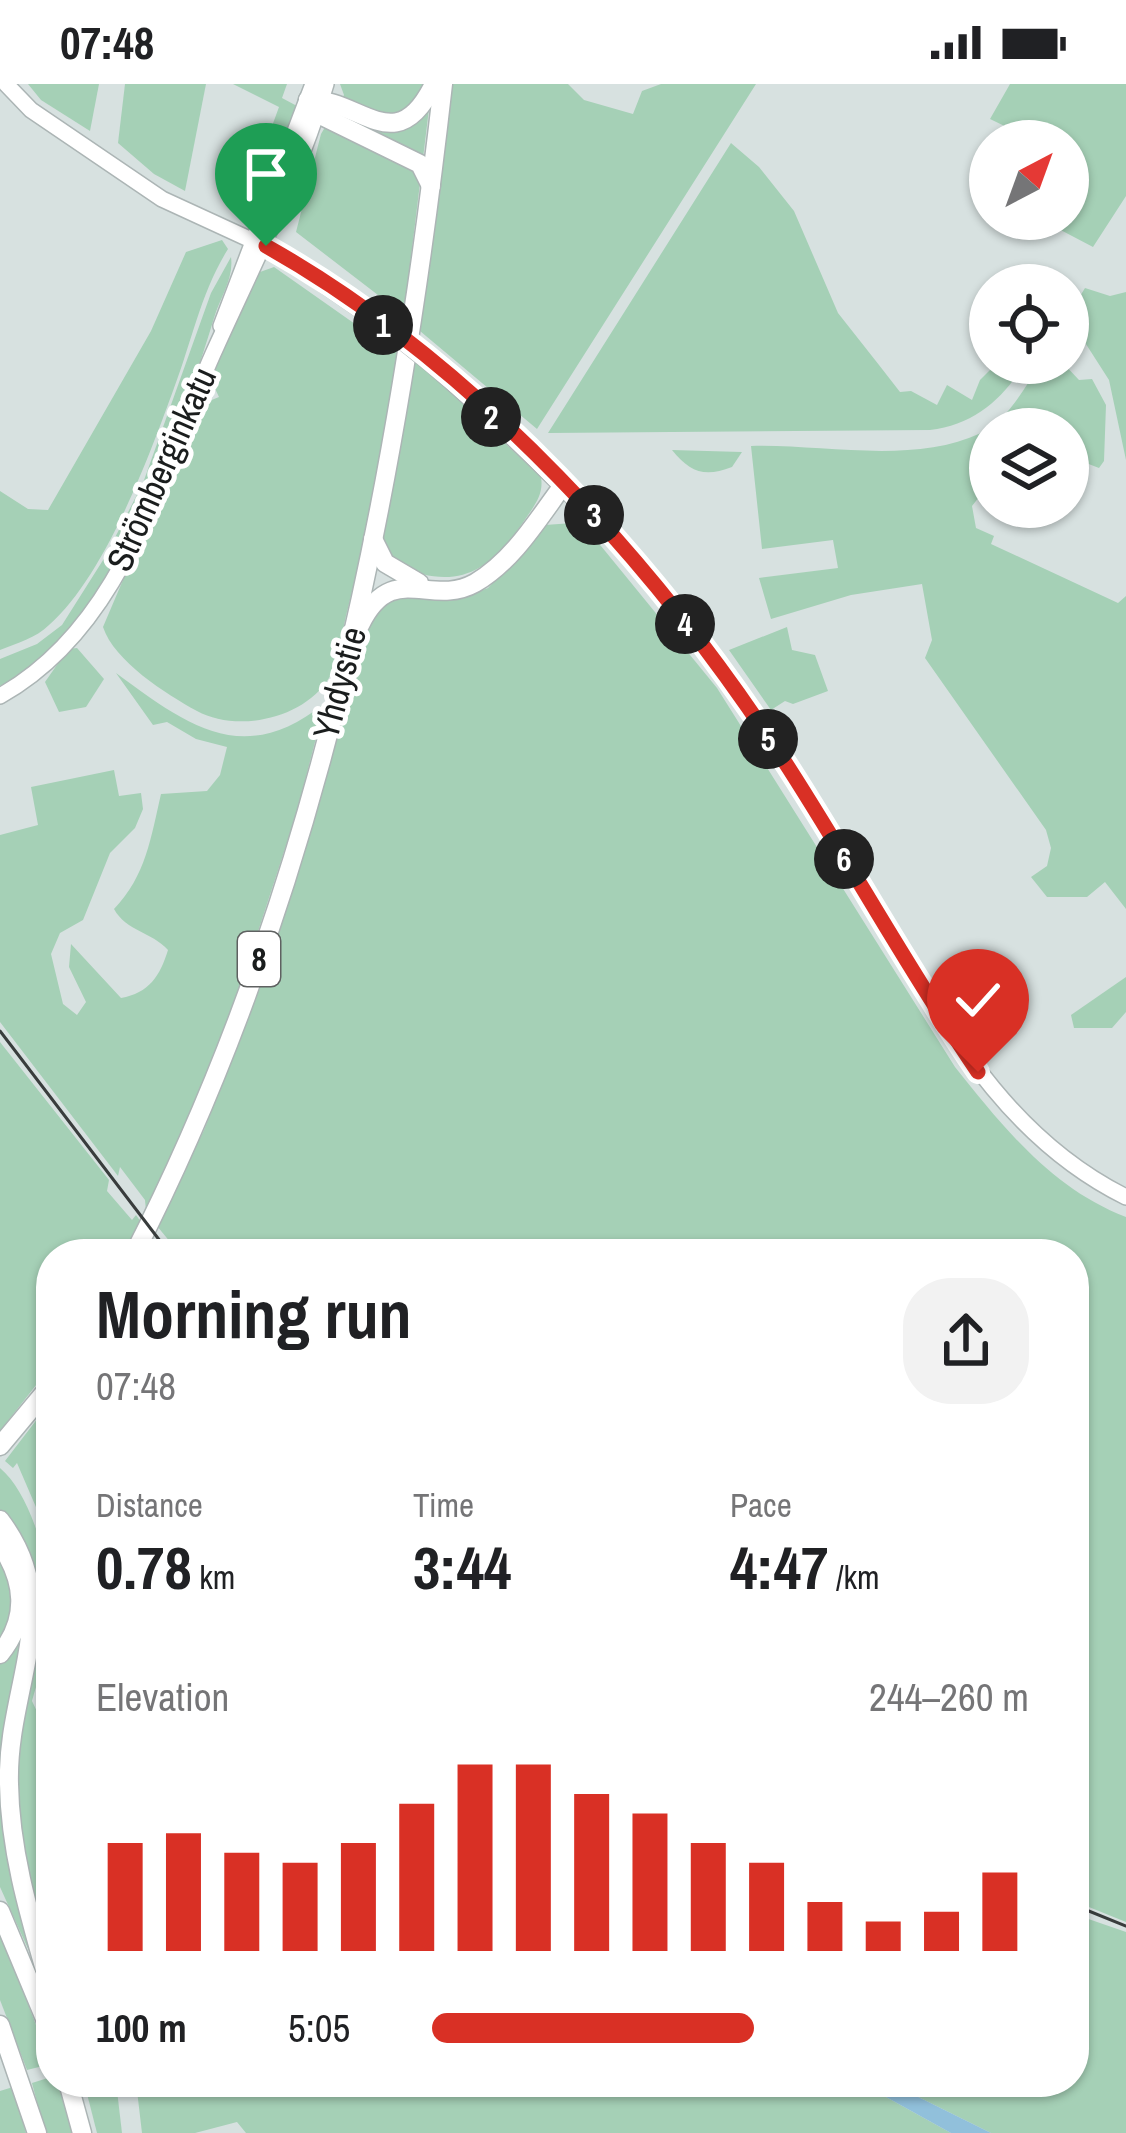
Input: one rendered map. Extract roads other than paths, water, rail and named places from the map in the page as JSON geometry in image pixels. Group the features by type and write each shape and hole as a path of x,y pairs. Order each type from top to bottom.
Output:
{"highway":[{"path":"317,96 389,124 411,116 438,84"},
{"name":"Yhdystie","path":"141,1239 232,1035 348,651 373,539 431,186 438,84"},
{"path":"317,96 420,164 431,186"},
{"path":"348,651 376,600 397,587 469,587 492,572 564,484"},
{"path":"373,539 385,563 429,588"},
{"path":"0,1446 36,1402"},
{"path":"0,1520 22,1552 35,1598 12,1725 8,1782 20,1875 36,1935"},
{"path":"0,1544 21,1594 18,1626 0,1654"},
{"path":"0,1911 36,1996"},
{"path":"0,2025 37,2133"}],"main road":[{"path":"6,84 31,110 162,200 259,243 380,323 564,484 637,562 715,663 788,768 996,1098 1054,1154 1126,1197"},
{"name":"Strömberginkatu","path":"0,696 43,669 124,562 218,341 224,309 259,243 317,96"}],"water":[{"path":"886,2097 918,2097 991,2133 951,2133"}],"railway":[{"path":"0,1031 159,1239"},
{"path":"1089,1911 1126,1926"}]}
